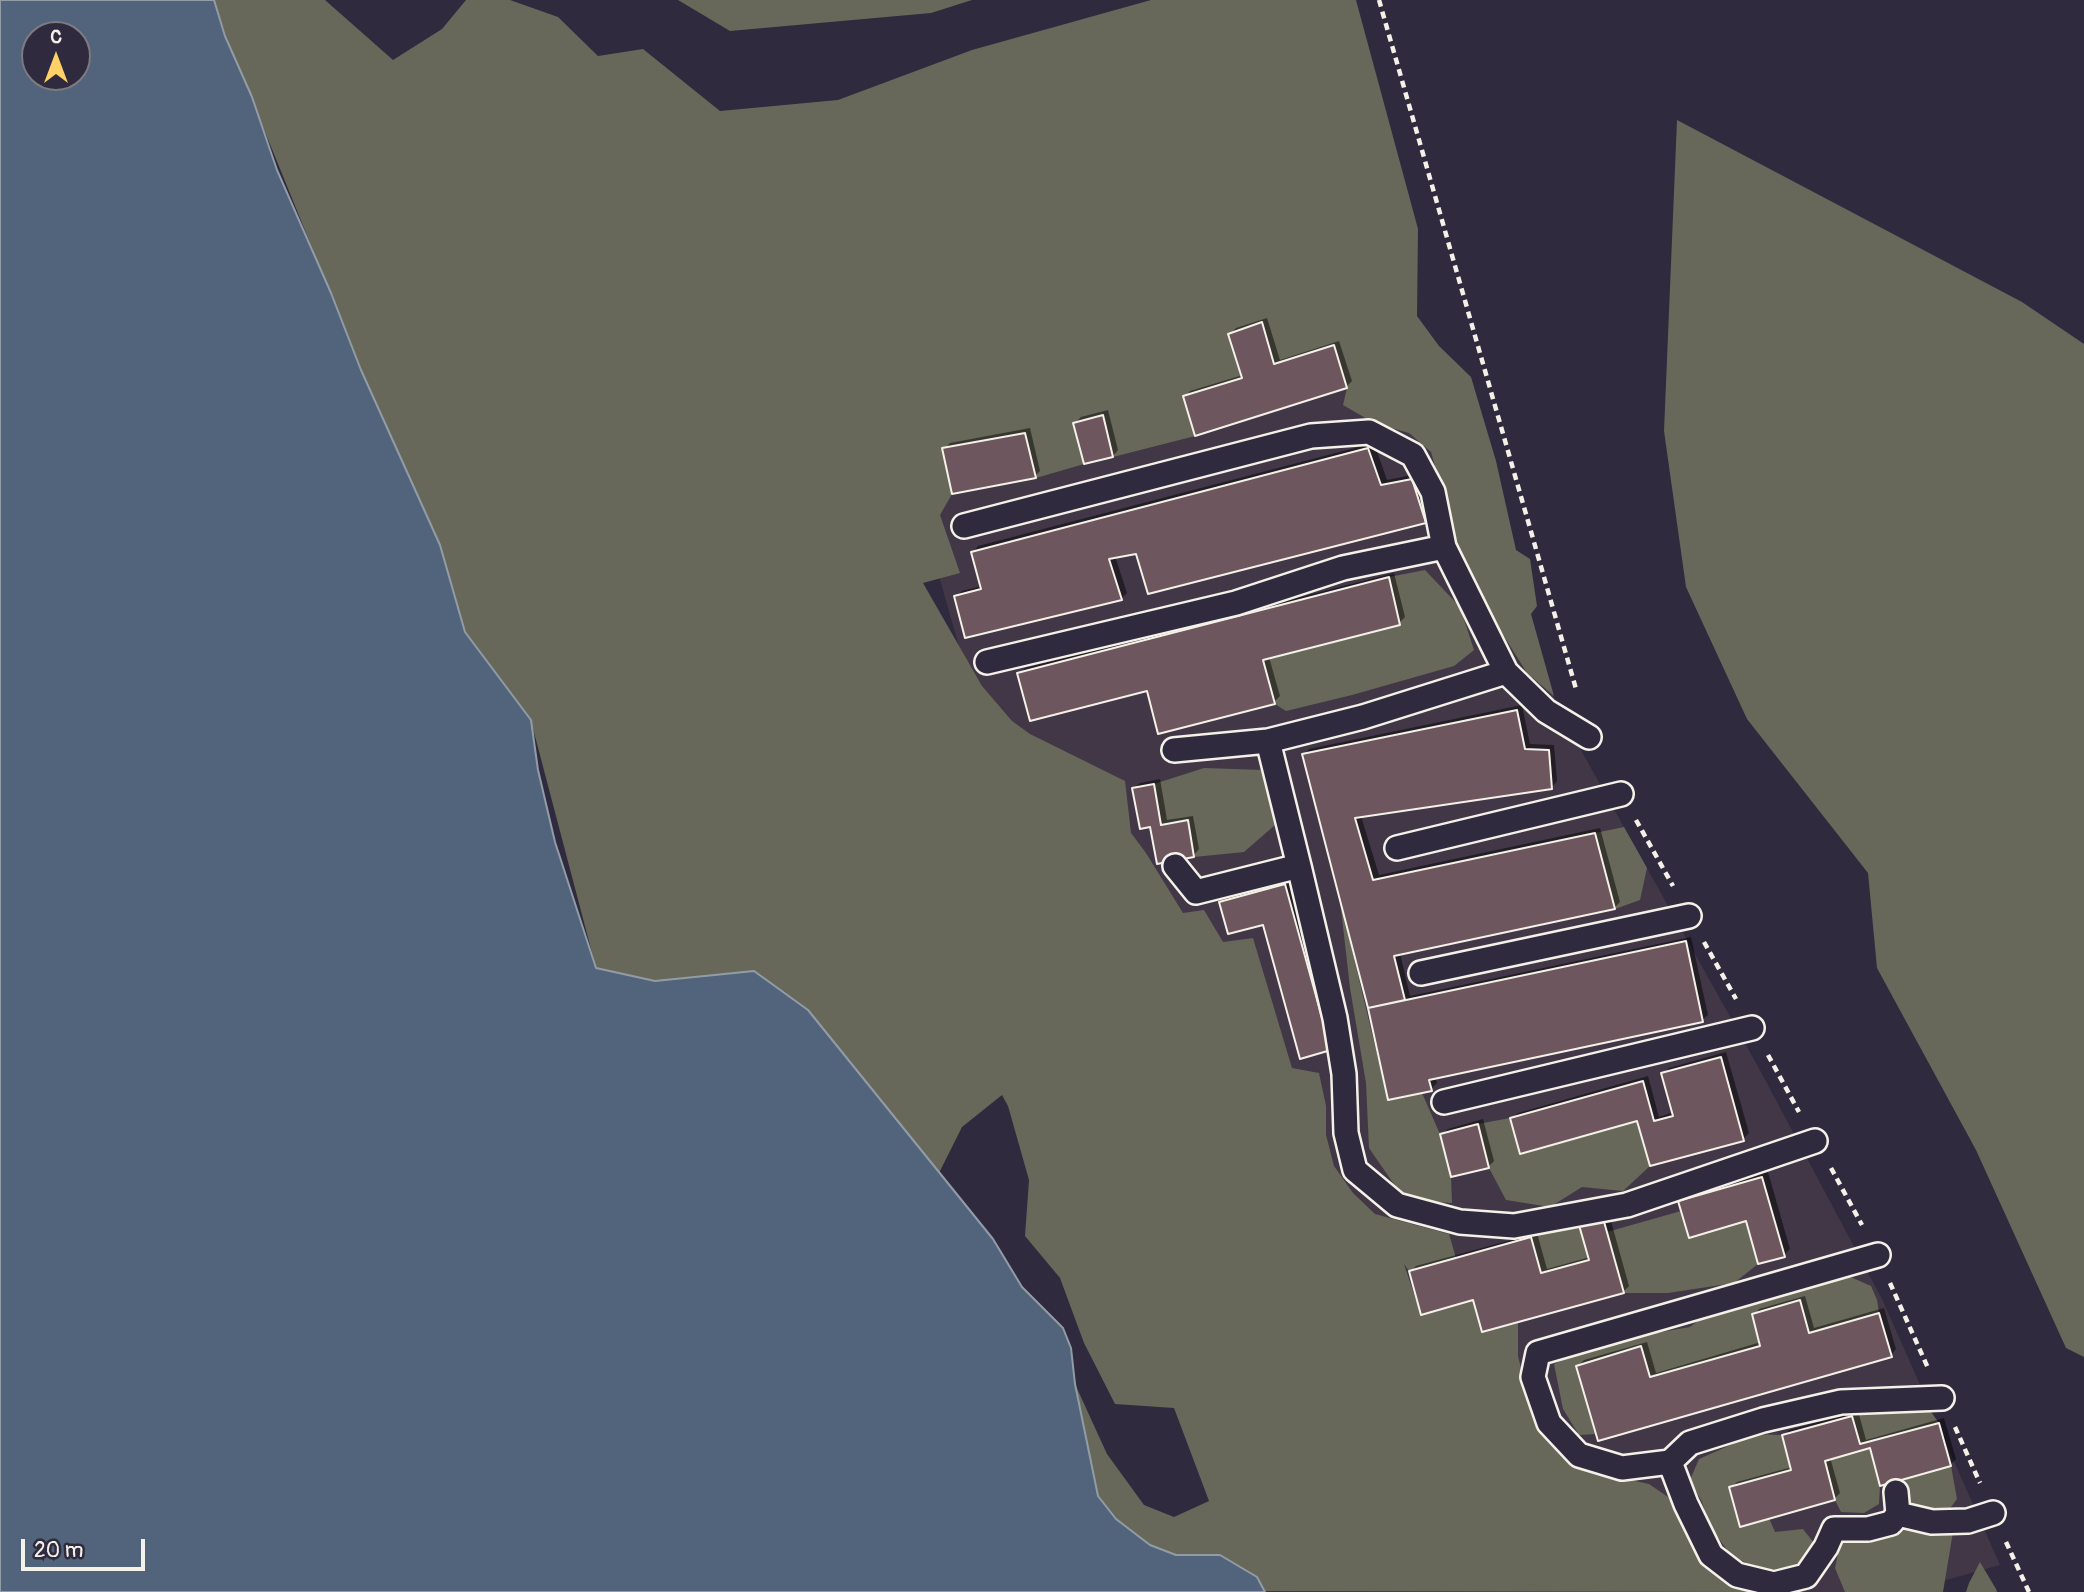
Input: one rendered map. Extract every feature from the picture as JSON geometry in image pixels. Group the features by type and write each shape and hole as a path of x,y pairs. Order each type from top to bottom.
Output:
{"lane":[{"path":"964,526 1311,436 1369,432 1413,455 1433,492 1444,547 1507,672 1546,711 1590,737"},
{"path":"987,662 1236,603 1343,568 1444,547"},
{"path":"1174,750 1269,741 1363,717 1507,672"},
{"path":"1269,741 1335,1018 1344,1074 1346,1133 1355,1170 1396,1205 1460,1222 1514,1226 1627,1205 1815,1141"},
{"path":"1397,848 1622,794"},
{"path":"1175,866 1196,892 1299,866"},
{"path":"1420,973 1689,916"},
{"path":"1444,1102 1752,1028"},
{"path":"1878,1255 1538,1353 1534,1377 1549,1423 1578,1455 1622,1468 1670,1461 1690,1443 1763,1420 1841,1402 1942,1398"},
{"path":"1670,1461 1686,1504 1711,1555 1737,1575 1774,1584 1806,1576 1826,1547 1827,1522 1868,1529 1891,1523 1897,1503 1932,1522 1968,1521 1993,1513"}],"path":[{"path":"1379,0 1590,737"},
{"path":"1622,794 1878,1255 2029,1592"}],"shaded area":[{"path":"1352,294 1577,743 1761,1072 1882,1299 2000,1565 1903,1592 1686,1592 1424,1383 1199,942 980,721 892,410"}],"green space":[{"path":"214,0 325,0 393,60 442,29 466,0 510,0 558,17 598,56 643,49 720,111 838,100 972,50 1151,0 1356,0 1418,229 1417,316 1439,346 1471,377 1496,461 1516,550 1530,559 1537,606 1531,614 1554,696 1527,673 1497,625 1457,543 1431,452 1409,433 1374,423 1343,405 1347,388 1334,346 1274,364 1261,323 1228,334 1242,378 1183,396 1195,436 1113,457 1103,415 1074,422 1084,464 1036,478 1025,433 943,448 952,494 940,515 960,573 923,583 982,686 1012,721 1030,734 1125,781 1131,833 1183,913 1204,910 1223,942 1253,938 1292,1068 1319,1073 1326,1106 1326,1135 1334,1166 1353,1193 1375,1214 1449,1234 1456,1258 1409,1271 1404,1264 1421,1315 1473,1300 1483,1332 1518,1323 1518,1356 1535,1425 1589,1471 1649,1484 1668,1497 1683,1527 1715,1573 1760,1592 1147,1591 1098,1496 1075,1384 1107,1454 1144,1505 1174,1517 1209,1501 1174,1408 1115,1404 1084,1343 1060,1278 1025,1236 1029,1180 1008,1106 1002,1095 962,1127 939,1173 808,1010 754,971 655,981 596,968 531,721 465,632 226,36"},
{"path":"678,0 972,0 931,13 730,31"},
{"path":"1677,120 2022,302 2084,344 2084,1357 2066,1348 1976,1150 1877,968 1868,873 1747,719 1686,587 1664,431"},
{"path":"1425,570 1460,607 1474,650 1454,666 1352,695 1286,711 1275,704 1263,660 1400,625 1389,577"},
{"path":"1204,768 1263,770 1275,825 1244,852 1194,857 1188,821 1161,825 1154,784"},
{"path":"1624,827 1647,868 1640,900 1615,909 1595,833"},
{"path":"1340,900 1388,1100 1422,1093 1440,1134 1451,1177 1452,1203 1434,1202 1400,1193 1369,1148 1366,1083 1350,988"},
{"path":"1510,1118 1520,1154 1637,1121 1650,1166 1623,1191 1582,1187 1550,1207 1506,1200 1489,1168 1478,1124"},
{"path":"1681,1211 1690,1238 1746,1221 1758,1264 1734,1283 1668,1293 1624,1293 1607,1232"},
{"path":"1579,1225 1589,1260 1541,1273 1531,1237 1547,1227"},
{"path":"1846,1275 1871,1286 1879,1313 1809,1333 1752,1314 1760,1346 1650,1377 1641,1346 1576,1366 1596,1434 1579,1435 1563,1409 1554,1364 1587,1350 1632,1337 1690,1327 1707,1314 1786,1296 1792,1287"},
{"path":"1918,1394 1939,1423 1860,1444 1852,1416 1859,1408"},
{"path":"1755,1434 1782,1435 1791,1470 1729,1487 1769,1518 1775,1532 1803,1529 1817,1547 1802,1565 1762,1571 1731,1555 1710,1527 1702,1502 1690,1480 1699,1459"},
{"path":"1870,1448 1880,1486 1879,1504 1864,1513 1841,1512 1835,1500 1825,1461"},
{"path":"1951,1466 1957,1499 1948,1511 1913,1510 1904,1480"},
{"path":"1909,1527 1929,1536 1953,1532 1943,1592 1845,1592 1835,1568 1840,1544 1859,1539 1876,1540"},
{"path":"1980,1562 1996,1589 1997,1592 1966,1592"}],"water":[{"path":"0,0 214,0 225,36 252,97 277,170 331,293 361,370 440,545 465,632 531,720 538,770 555,842 596,968 655,981 754,971 808,1010 993,1239 1022,1287 1063,1328 1071,1348 1075,1384 1098,1496 1116,1519 1150,1545 1176,1555 1220,1555 1257,1577 1265,1592 0,1592"}],"building":[{"path":"1262,322 1274,364 1334,345 1347,388 1195,436 1183,396 1242,378 1228,334"},
{"path":"1103,415 1113,457 1084,464 1073,423"},
{"path":"1025,433 1036,478 952,494 942,448"},
{"path":"1368,448 1381,485 1412,479 1426,523 1148,594 1136,554 1109,559 1122,600 965,638 954,596 981,589 971,552"},
{"path":"1389,577 1400,625 1263,660 1275,704 1158,734 1147,691 1030,721 1017,673"},
{"path":"1517,710 1525,749 1549,750 1552,789 1355,818 1373,880 1595,833 1615,909 1394,956 1405,1000 1368,1008 1302,754"},
{"path":"1154,784 1161,825 1188,820 1194,857 1157,864 1150,827 1140,829 1132,788"},
{"path":"1285,884 1331,1050 1300,1059 1263,925 1228,934 1219,902"},
{"path":"1686,941 1703,1022 1429,1080 1432,1091 1388,1100 1368,1008"},
{"path":"1721,1057 1744,1141 1650,1166 1637,1121 1520,1154 1510,1118 1643,1081 1654,1121 1673,1116 1661,1073"},
{"path":"1478,1124 1489,1168 1451,1177 1440,1134"},
{"path":"1762,1177 1785,1257 1758,1264 1746,1221 1689,1238 1678,1201"},
{"path":"1603,1218 1624,1293 1482,1332 1473,1300 1421,1315 1409,1271 1531,1237 1541,1273 1589,1260 1579,1225"},
{"path":"1800,1300 1809,1333 1879,1313 1892,1357 1598,1441 1576,1366 1641,1346 1650,1377 1760,1346 1752,1314"},
{"path":"1852,1416 1860,1444 1939,1423 1951,1466 1880,1486 1870,1448 1825,1461 1835,1500 1740,1527 1729,1487 1791,1470 1782,1435"}]}
